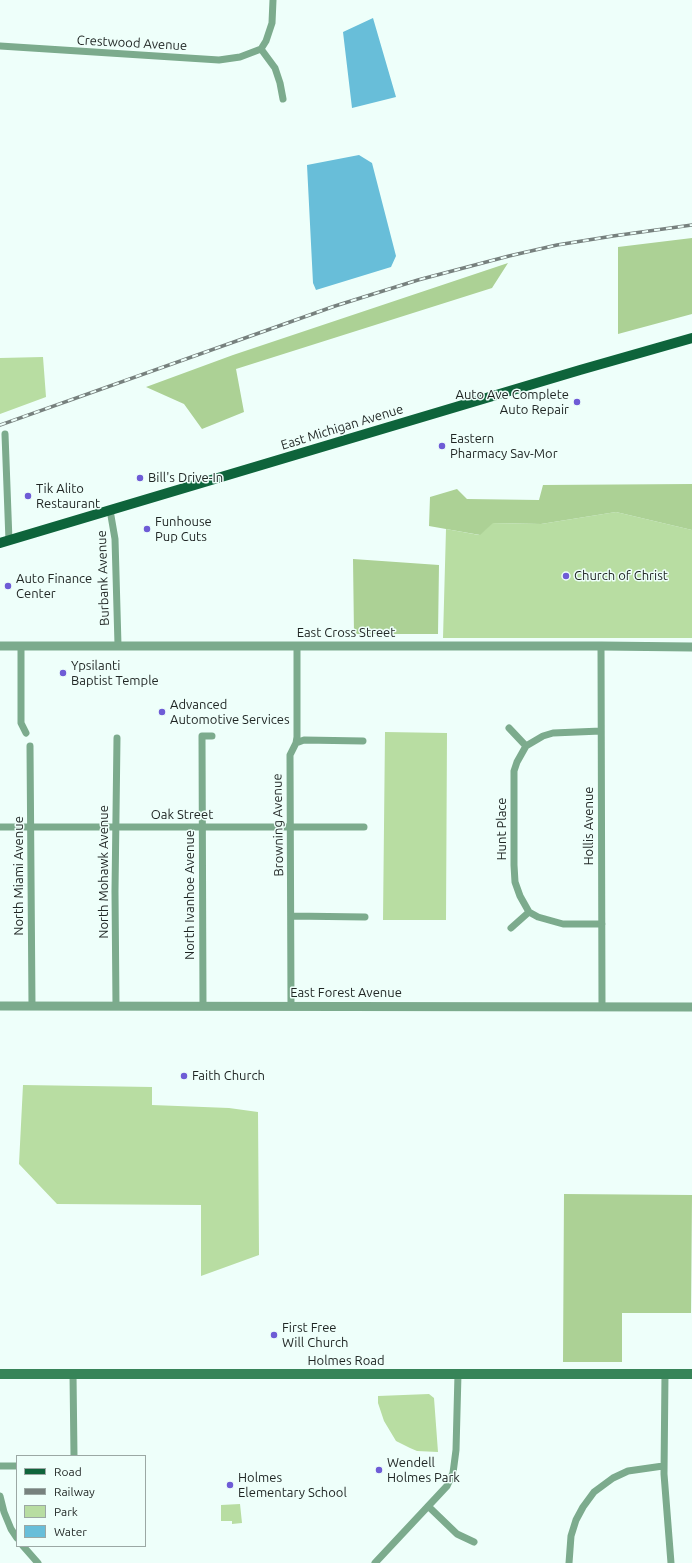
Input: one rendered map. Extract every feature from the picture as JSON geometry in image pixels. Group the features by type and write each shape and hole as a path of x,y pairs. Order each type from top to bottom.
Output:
{"main road":[{"name":"East Michigan Avenue","path":"4,542 692,338"},
{"name":"Holmes Road","path":"0,1374 692,1374"}],"street":[{"path":"274,0 271,28 261,50 275,68 283,99"},
{"name":"Crestwood Avenue","path":"0,46 219,60 240,57 261,50"},
{"path":"4,542 5,434"},
{"name":"Burbank Avenue","path":"110,510 115,539 118,645"},
{"name":"East Cross Street","path":"0,646 692,647"},
{"path":"21,646 21,723 26,734"},
{"name":"Browning Avenue","path":"291,1006 290,755 296,743 297,737 297,646"},
{"name":"Hollis Avenue","path":"601,646 602,1007"},
{"path":"509,728 526,746 543,736 553,733 601,731"},
{"name":"North Ivanhoe Avenue","path":"203,1006 202,827 199,736 212,736"},
{"name":"North Mohawk Avenue","path":"116,1006 117,738"},
{"path":"296,743 304,740 363,741"},
{"name":"North Miami Avenue","path":"30,746 32,1006"},
{"name":"Hunt Place","path":"526,746 514,771 514,865 515,882 520,896 529,912"},
{"name":"Oak Street","path":"0,827 364,827"},
{"path":"511,928 529,912 538,917 563,924 602,924"},
{"path":"291,916 365,917"},
{"name":"East Forest Avenue","path":"0,1006 692,1007"},
{"path":"73,1374 74,1455"},
{"path":"380,1562 447,1486 454,1473 458,1374"},
{"path":"665,1374 664,1466 671,1563"},
{"path":"0,1466 16,1466"},
{"path":"569,1563 571,1536 576,1520 594,1492 613,1478 628,1471 664,1466"},
{"path":"0,1496 4,1512 16,1536"},
{"path":"429,1507 457,1534 474,1542"},
{"path":"24,1547 38,1563"}],"green space":[{"path":"692,238 692,314 618,334 618,247"},
{"path":"508,263 492,288 236,369 244,412 202,429 184,404 146,387 233,355"},
{"path":"43,357 46,397 0,414 0,358"},
{"path":"692,484 692,530 616,512 541,524 493,523 480,535 429,526 430,497 457,489 467,499 539,500 543,485"},
{"path":"616,512 692,530 692,638 443,638 446,529 479,535 492,523 541,524"},
{"path":"353,559 439,565 438,634 354,634"},
{"path":"385,732 447,733 446,920 383,920"},
{"path":"23,1085 152,1087 152,1105 229,1108 258,1112 259,1255 201,1276 201,1205 57,1204 19,1164"},
{"path":"564,1194 692,1195 691,1313 622,1313 622,1362 563,1362"},
{"path":"429,1394 434,1398 438,1452 417,1451 396,1441 384,1421 378,1403 378,1396"},
{"path":"240,1504 242,1523 232,1524 232,1521 221,1521 221,1505"}],"water":[{"path":"373,18 396,97 352,108 343,32"},
{"path":"359,155 372,163 396,256 391,267 316,290 313,283 307,165"}],"railway":[{"path":"0,425 335,306 418,280 557,245 692,225"}],"place":[{"name":"Auto Ave Complete Auto Repair","path":"577,402"},
{"name":"Eastern Pharmacy Sav-Mor","path":"442,446"},
{"name":"Bill's Drive-In","path":"140,478"},
{"name":"Tik Alito Restaurant","path":"28,496"},
{"name":"Funhouse Pup Cuts","path":"147,529"},
{"name":"Church of Christ","path":"566,576"},
{"name":"Auto Finance Center","path":"8,586"},
{"name":"Ypsilanti Baptist Temple","path":"63,673"},
{"name":"Advanced Automotive Services","path":"162,712"},
{"name":"Faith Church","path":"184,1076"},
{"name":"First Free Will Church","path":"274,1335"},
{"name":"Wendell Holmes Park","path":"379,1470"},
{"name":"Holmes Elementary School","path":"230,1485"}]}
